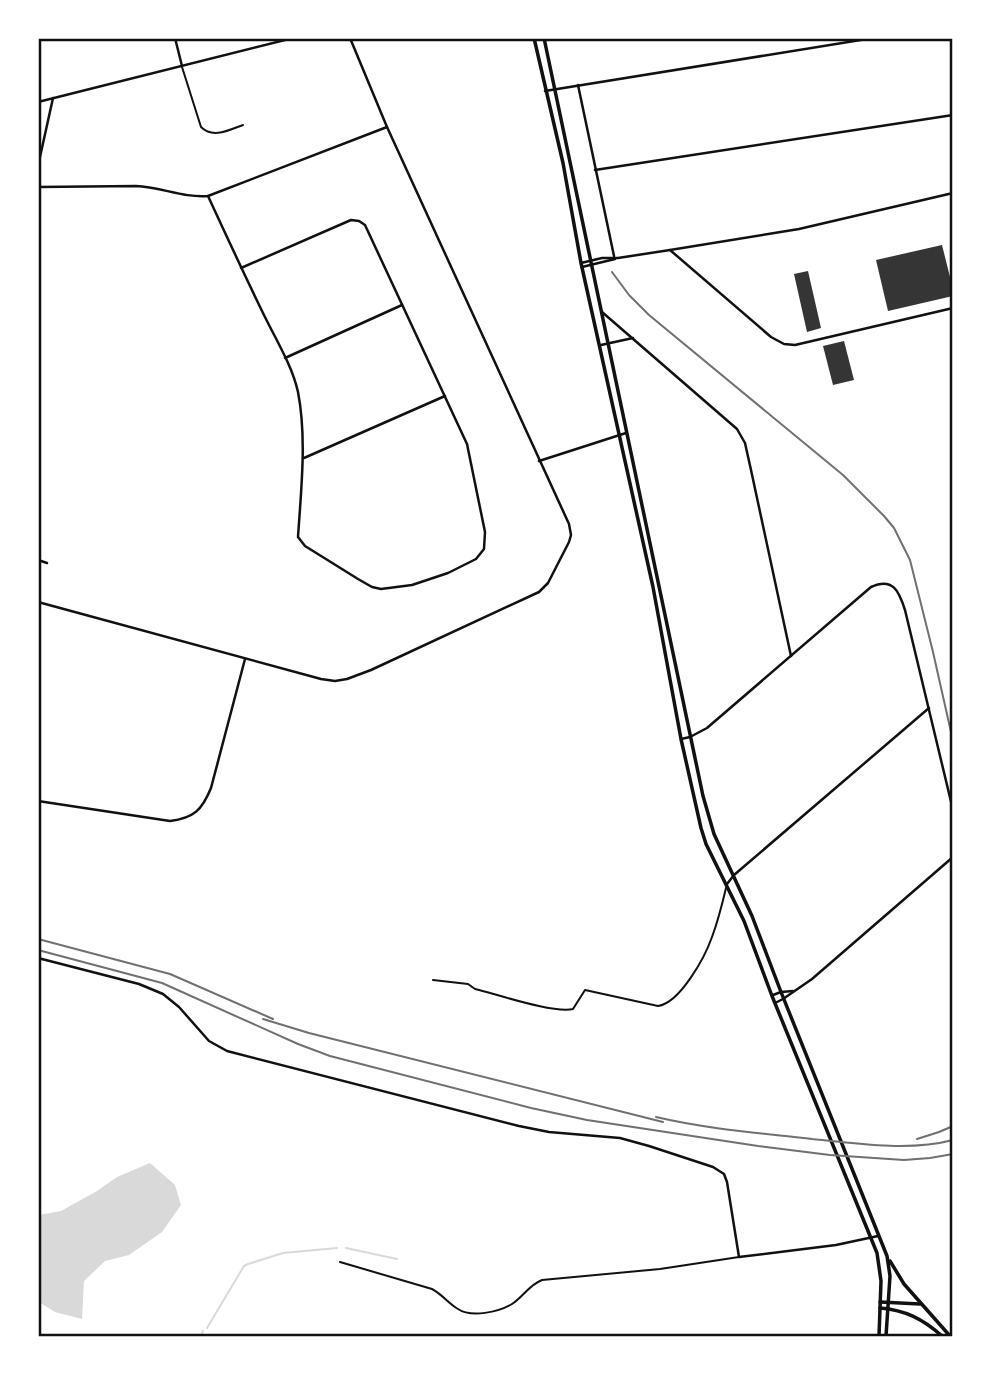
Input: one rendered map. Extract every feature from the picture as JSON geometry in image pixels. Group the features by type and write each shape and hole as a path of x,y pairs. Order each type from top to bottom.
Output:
{"street":[{"path":"175,38 182,66"},
{"path":"38,102 293,38"},
{"path":"38,602 321,680 335,681 371,670 539,592 548,583 569,542 566,517 387,127 350,38"},
{"path":"534,38 701,828 753,945 872,1237 881,1270 879,1336"},
{"path":"544,38 709,819 752,916 887,1256 904,1284 950,1336"},
{"path":"545,91 873,38"},
{"path":"578,85 616,258"},
{"path":"38,166 53,98"},
{"path":"596,170 953,115"},
{"path":"38,187 136,186 193,197 208,196 387,127"},
{"path":"566,182 573,181"},
{"path":"582,265 799,229 953,193"},
{"path":"208,196 242,268 285,358 298,395 303,458 298,537 305,547 372,587 381,589 429,580 476,559 484,549 485,531 467,444 363,223 352,220 242,268"},
{"path":"670,250 771,337 784,344 795,345 953,308"},
{"path":"285,358 402,305"},
{"path":"601,311 741,434 791,656"},
{"path":"601,345 633,338"},
{"path":"303,458 445,396"},
{"path":"539,461 626,433"},
{"path":"38,560 47,564"},
{"path":"649,573 656,571"},
{"path":"681,739 707,728 871,587 885,583 897,590 901,597 953,810"},
{"path":"664,647 671,645"},
{"path":"38,801 170,821 191,816 205,802 211,788 245,659"},
{"path":"727,884 734,875 929,708"},
{"path":"775,1003 827,967 953,857"},
{"path":"753,945 762,941"},
{"path":"38,958 139,984 163,994 179,1007 209,1041 227,1051 519,1126 548,1132 630,1140 713,1167 724,1174 727,1181 739,1257 836,1245 878,1235"},
{"path":"772,996 797,990"},
{"path":"810,1090 818,1087"},
{"path":"886,1336 890,1276 887,1256"},
{"path":"880,1302 922,1304"},
{"path":"880,1308 912,1315 942,1336"}],"lane":[{"path":"182,66 203,131 215,134 243,125"},
{"path":"433,980 468,984 475,989 567,1011 573,1009 585,989 662,1006 677,993 699,964 711,939 727,884"},
{"path":"340,1262 432,1289 459,1310 469,1313 508,1306 542,1280 660,1269 739,1257"}],"shaded area":[{"path":"150,1163 175,1185 181,1205 162,1232 129,1255 105,1261 84,1281 82,1319 55,1312 39,1302 39,1215 61,1211 117,1177"}],"building":[{"path":"942,245 953,296 888,311 876,260"},
{"path":"808,271 821,328 807,332 794,274"},
{"path":"844,341 854,380 833,385 823,346"}],"waterway":[{"path":"207,1328 244,1266 283,1253 337,1248"},
{"path":"346,1248 397,1259"},
{"path":"201,1336 203,1331"}],"railway":[{"path":"612,272 629,295 649,315 843,475 894,528 910,560 953,741"},
{"path":"38,939 170,974 273,1019"},
{"path":"38,950 162,983 330,1056 531,1108 587,1120 830,1155 904,1160 953,1154"},
{"path":"263,1019 663,1122"},
{"path":"656,1117 695,1125 864,1144 900,1146 953,1140"},
{"path":"917,1139 953,1126"}]}
